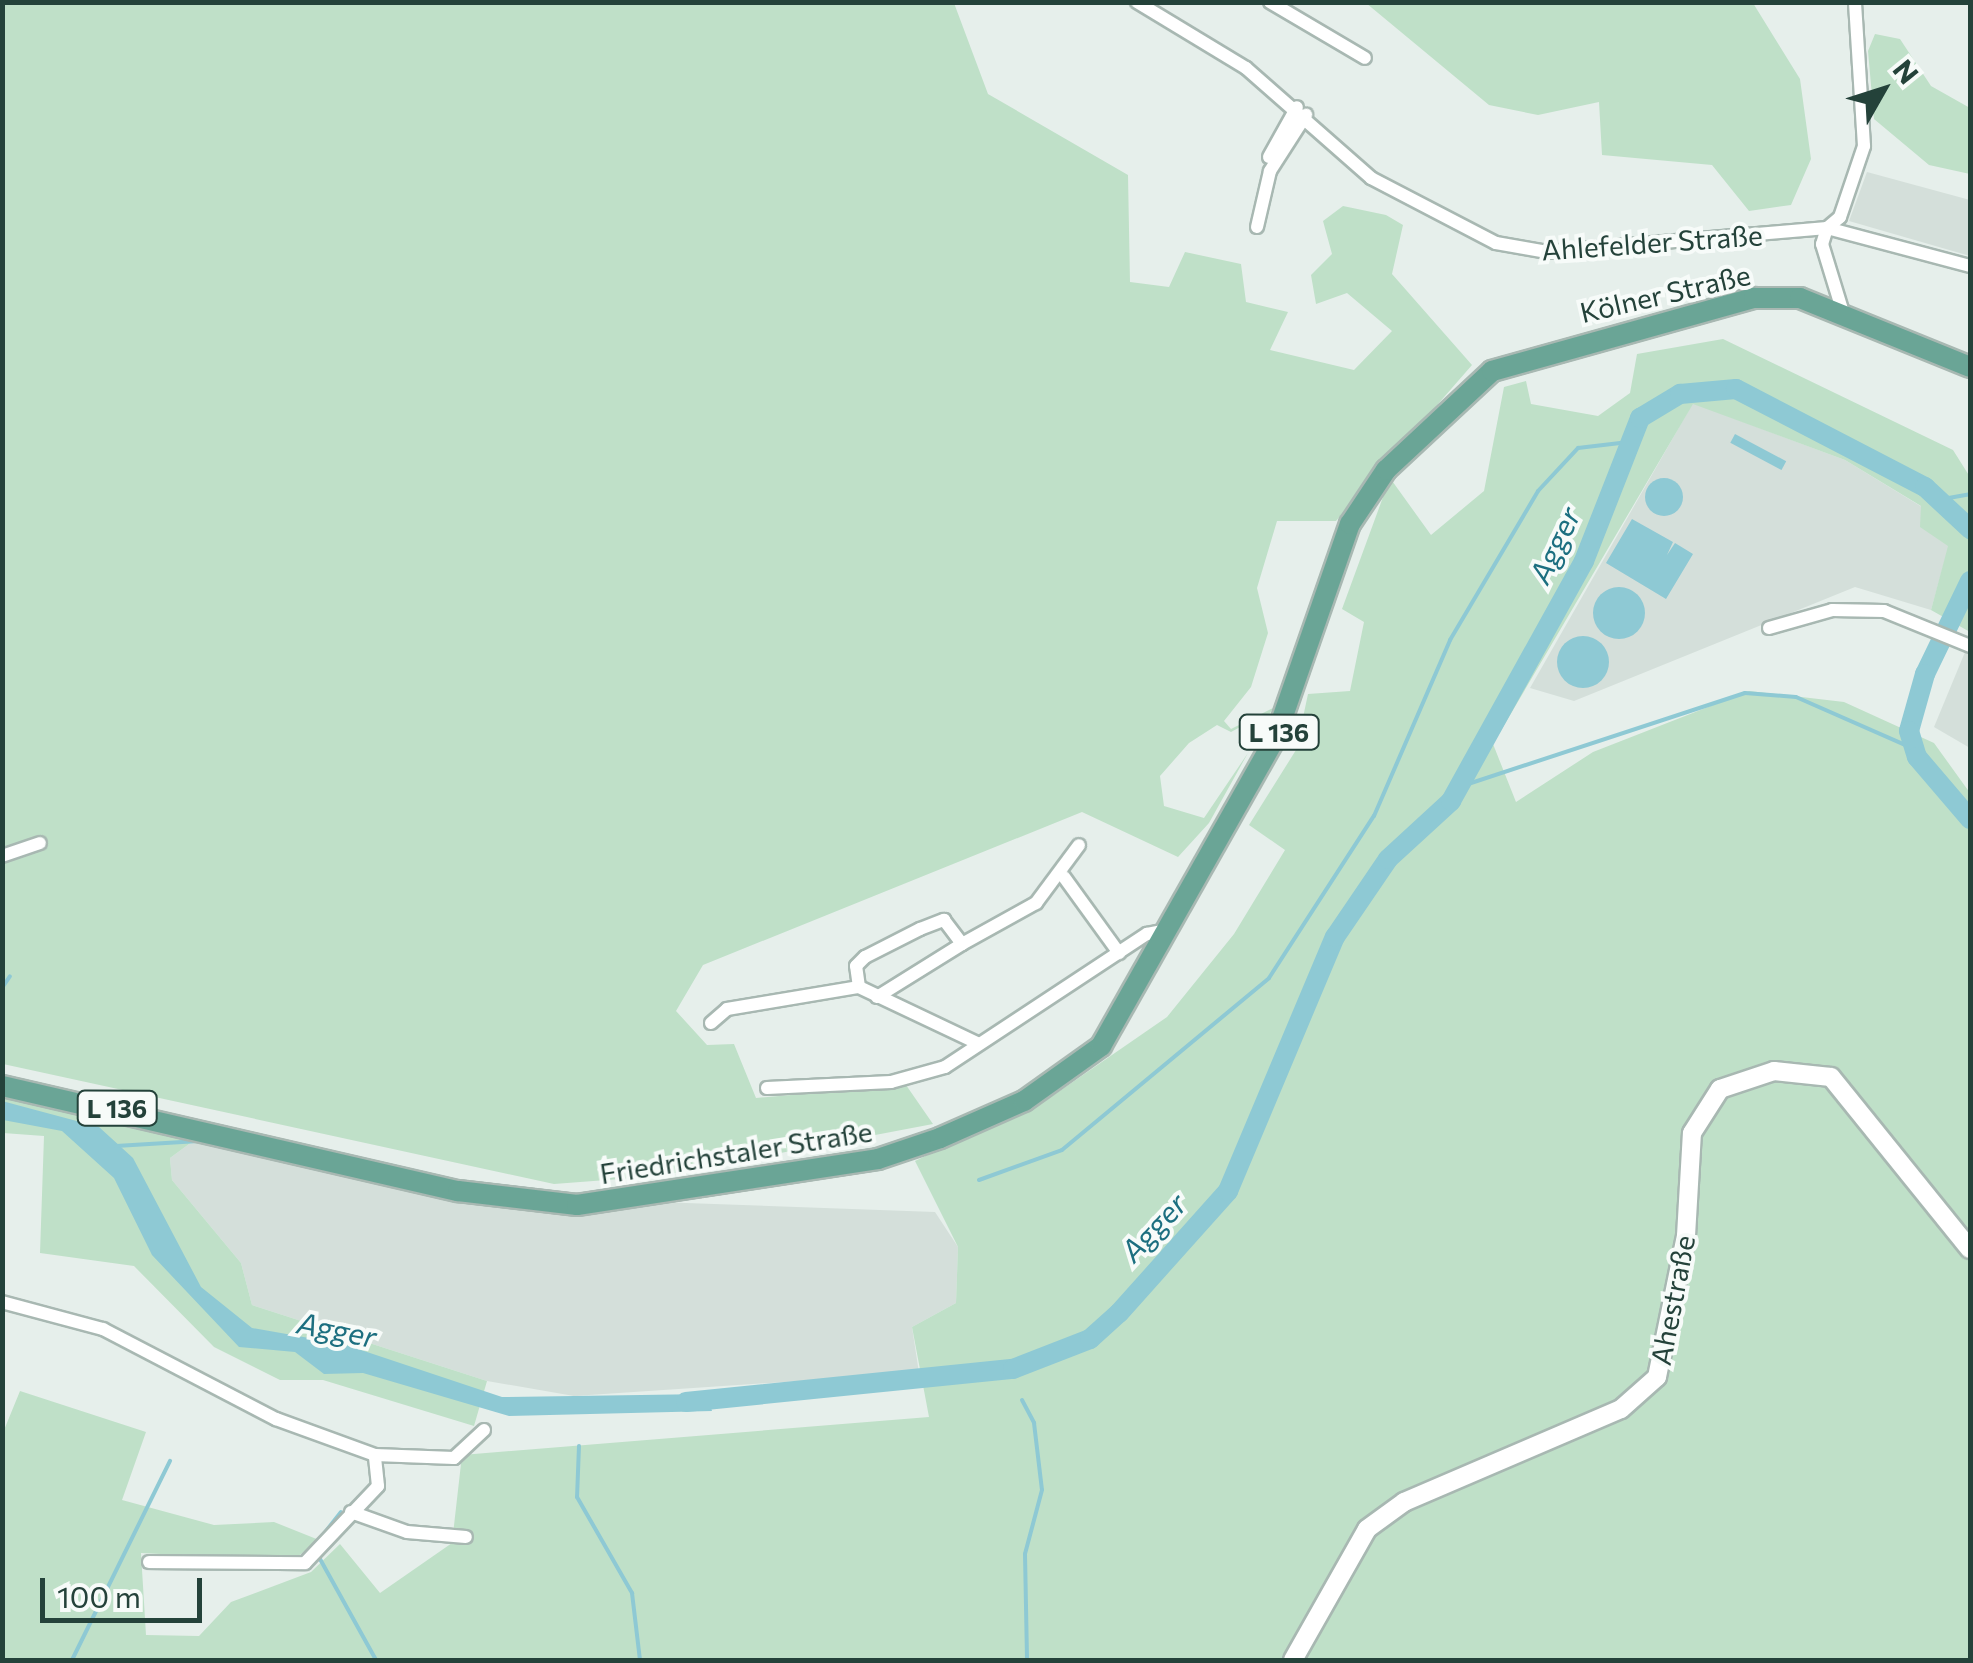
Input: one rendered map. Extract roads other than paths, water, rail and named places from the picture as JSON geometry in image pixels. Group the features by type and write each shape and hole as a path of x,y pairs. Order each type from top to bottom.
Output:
{"main road":[{"name":"Kölner Straße","path":"1442,417 1512,359 1738,299 1800,298 1970,367"},
{"name":"Friedrichstaler Straße","path":"2,1086 458,1190 577,1204 632,1199 878,1159 1024,1101 1100,1046 1280,728 1350,524 1386,470 1442,417"},
{"name":"Ahestraße","path":"1293,1660 1367,1530 1404,1502 1621,1408 1657,1377 1686,1236 1692,1133 1720,1089 1774,1071 1831,1076 1970,1248"}],"street":[{"name":"Ahlefelder Straße","path":"1137,2 1301,111 1371,178 1521,250 1827,228 1970,266"},
{"path":"1270,2 1365,58"},
{"path":"1844,316 1822,244 1827,228 1840,218 1864,146 1855,2"},
{"path":"1254,222 1270,170 1301,111"},
{"path":"1769,628 1832,610 1884,611 1966,644"},
{"path":"2,856 40,843"},
{"path":"876,996 1064,877 1079,845"},
{"path":"1064,877 1119,952"},
{"path":"860,987 856,966 866,956 920,929 944,920 962,944"},
{"path":"767,1088 891,1082 944,1067 1119,952 1167,930"},
{"path":"711,1022 727,1009 860,987 977,1043"},
{"path":"2,1302 102,1328 276,1419 375,1455 454,1458 484,1430"},
{"path":"148,1562 305,1562 378,1486 375,1455"},
{"path":"351,1512 407,1532 466,1537"}],"water":[{"path":"1735,434 1786,461 1782,470 1730,443"},
{"path":"1664,478 1677,484 1683,497 1677,510 1664,516 1651,510 1645,497 1651,484"},
{"path":"1632,519 1673,542 1667,555 1675,543 1693,554 1666,599 1606,563"},
{"path":"1619,587 1637,595 1645,613 1637,631 1619,639 1601,631 1593,613 1601,595"},
{"path":"1583,636 1601,644 1609,662 1601,680 1583,688 1565,680 1557,662 1565,644"},
{"path":"2,1101 99,1127 133,1158 201,1287 252,1328 343,1344 502,1397 707,1394 712,1411 509,1416 363,1373 324,1374 295,1352 239,1347 152,1255 114,1178 62,1131 3,1120"}],"waterway":[{"name":"Agger","path":"686,1402 1013,1369 1090,1339 1119,1313 1228,1191 1335,937 1388,859 1451,801 1584,561 1640,418 1680,394 1736,389 1925,487 1970,529"},
{"path":"979,1180 1062,1150 1269,978 1374,816 1450,640 1538,491 1578,448 1629,442"},
{"path":"1943,499 1970,494"},
{"name":"Agger","path":"1970,581 1925,674 1909,731 1917,757 1970,819"},
{"path":"1459,787 1745,693 1796,697 1910,747"},
{"path":"2,988 10,976"},
{"path":"116,1146 199,1141"},
{"path":"1022,1400 1034,1423 1042,1490 1025,1554 1027,1660"},
{"path":"579,1446 577,1497 632,1593 640,1660"},
{"path":"72,1660 170,1461"},
{"path":"315,1545 341,1512"},
{"path":"320,1559 376,1660"}]}
